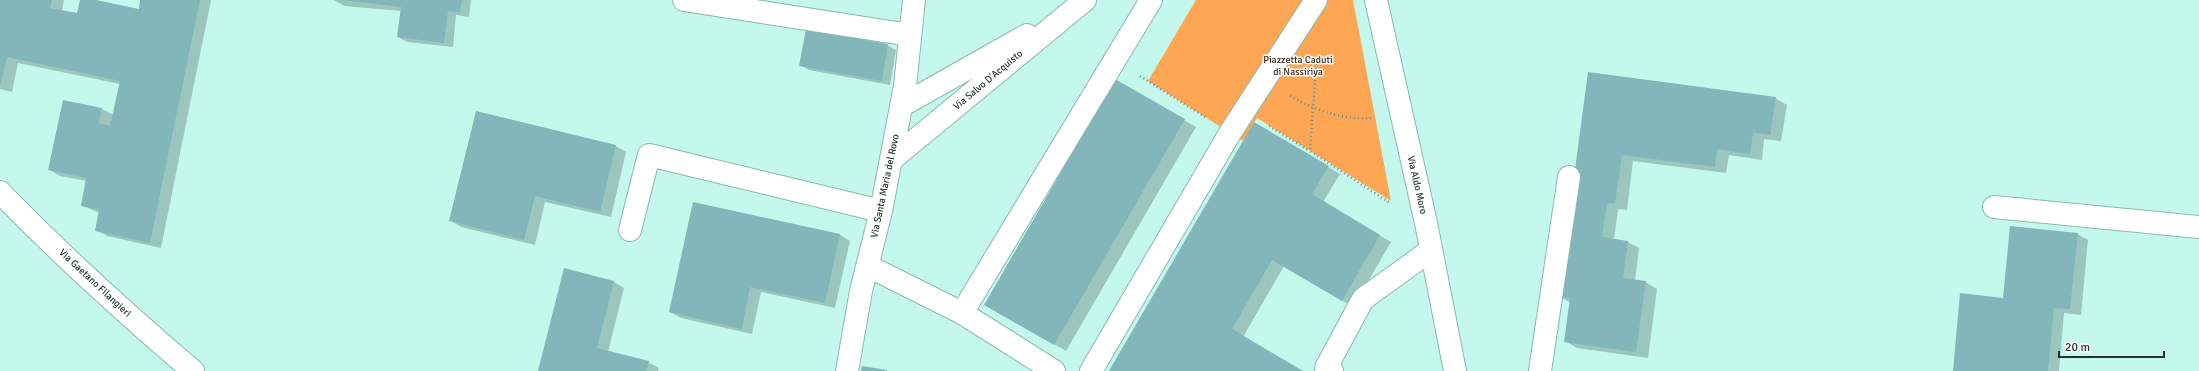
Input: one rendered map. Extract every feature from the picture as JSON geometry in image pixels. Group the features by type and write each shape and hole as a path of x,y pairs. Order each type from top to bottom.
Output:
{"street":[{"path":"684,0 910,35"},
{"name":"Via Santa Maria del Rovo","path":"847,371 861,291 880,211 901,106 914,0"},
{"path":"962,313 1151,0"},
{"path":"1091,371 1230,133 1316,0"},
{"name":"Via Aldo Moro","path":"1376,0 1426,223 1455,371"},
{"path":"901,106 1081,3"},
{"name":"Via Salvo D'Acquisto","path":"891,160 1081,3"},
{"path":"630,230 649,155 880,211"},
{"path":"1540,371 1569,177"},
{"name":"Via Gaetano Filangieri","path":"0,192 30,223 136,322 193,371"},
{"path":"1994,207 2199,227"},
{"path":"1332,371 1326,368 1364,300 1431,250"},
{"path":"868,266 962,313 1054,371"}],"path":[{"path":"1114,60 1230,133"},
{"path":"1310,151 1316,64"},
{"path":"1270,70 1290,96 1313,108 1351,119 1401,113"},
{"path":"1269,126 1391,204 1426,223"}],"green space":[{"name":"Piazzetta Caduti di Nassiriya","path":"1196,0 1353,0 1391,201 1257,118 1243,141 1148,81"}],"building":[{"path":"0,0 52,0 50,8 77,13 80,0 96,0 139,9 140,0 200,0 150,243 95,231 99,210 81,206 86,178 48,170 63,100 102,108 99,123 110,126 120,81 7,57 0,86"},
{"path":"342,0 462,0 460,13 448,11 444,43 397,37 401,7"},
{"path":"806,29 888,44 882,81 799,66"},
{"path":"1588,72 1776,97 1770,135 1753,133 1750,154 1717,149 1715,167 1622,155 1615,204 1607,203 1602,237 1628,241 1623,278 1646,281 1636,352 1564,342 1570,298 1558,297"},
{"path":"1115,79 1185,119 1054,345 984,305"},
{"path":"476,111 616,145 600,212 535,196 524,240 449,221"},
{"path":"1254,122 1329,166 1312,194 1380,235 1342,301 1272,260 1232,329 1303,371 1109,371"},
{"path":"693,202 840,234 825,303 750,287 742,329 669,312"},
{"path":"2010,226 2078,233 2070,309 2054,308 2048,371 1953,371 1960,293 2003,298"},
{"path":"564,268 614,281 597,348 649,361 646,371 538,371"},
{"path":"862,366 887,370 887,371 861,371"}]}
